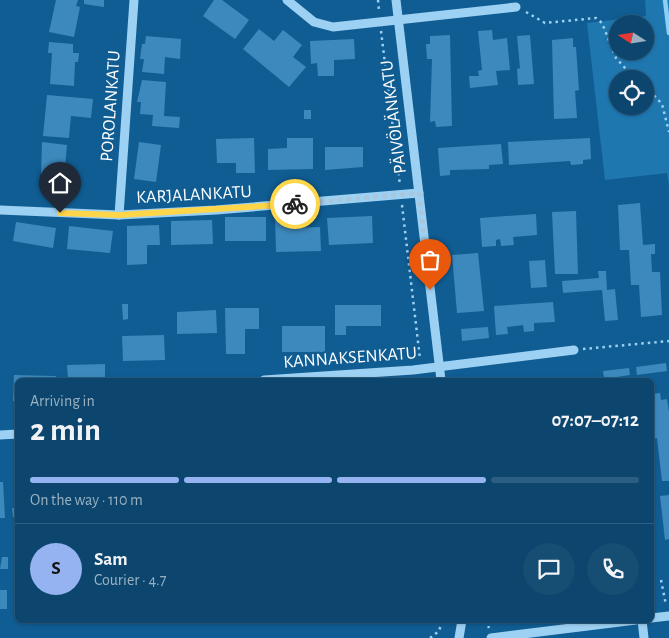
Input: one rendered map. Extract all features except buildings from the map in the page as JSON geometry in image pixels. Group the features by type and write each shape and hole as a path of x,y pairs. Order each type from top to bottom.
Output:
{"street":[{"name":"POROLANKATU","path":"119,215 134,0"},
{"path":"287,0 314,22 334,27 516,7"},
{"name":"PÄIVÖLÄNKATU","path":"396,0 441,378"},
{"name":"KARJALANKATU","path":"0,210 119,215 216,210 419,193"},
{"name":"KANNAKSENKATU","path":"291,378 439,367 574,350"},
{"path":"0,435 15,434"},
{"path":"654,618 668,616"},
{"path":"459,638 462,623"},
{"path":"491,638 612,623"},
{"path":"642,623 644,638"}],"path":[{"path":"516,7 545,22 596,18 602,23 616,58 627,70"},
{"path":"654,96 662,104 669,132"},
{"path":"574,350 669,341"},
{"path":"661,580 668,616"},
{"path":"430,638 438,632 442,623"}],"shaded area":[{"path":"645,0 669,0 669,186 667,173 605,180 587,23 609,20 609,60 654,60 654,15 646,15"}],"waterway":[{"path":"665,0 669,33"}],"way so far":[{"path":"295,204 393,197 419,193 430,290"}],"route":[{"path":"60,213 119,215 295,204"}]}
